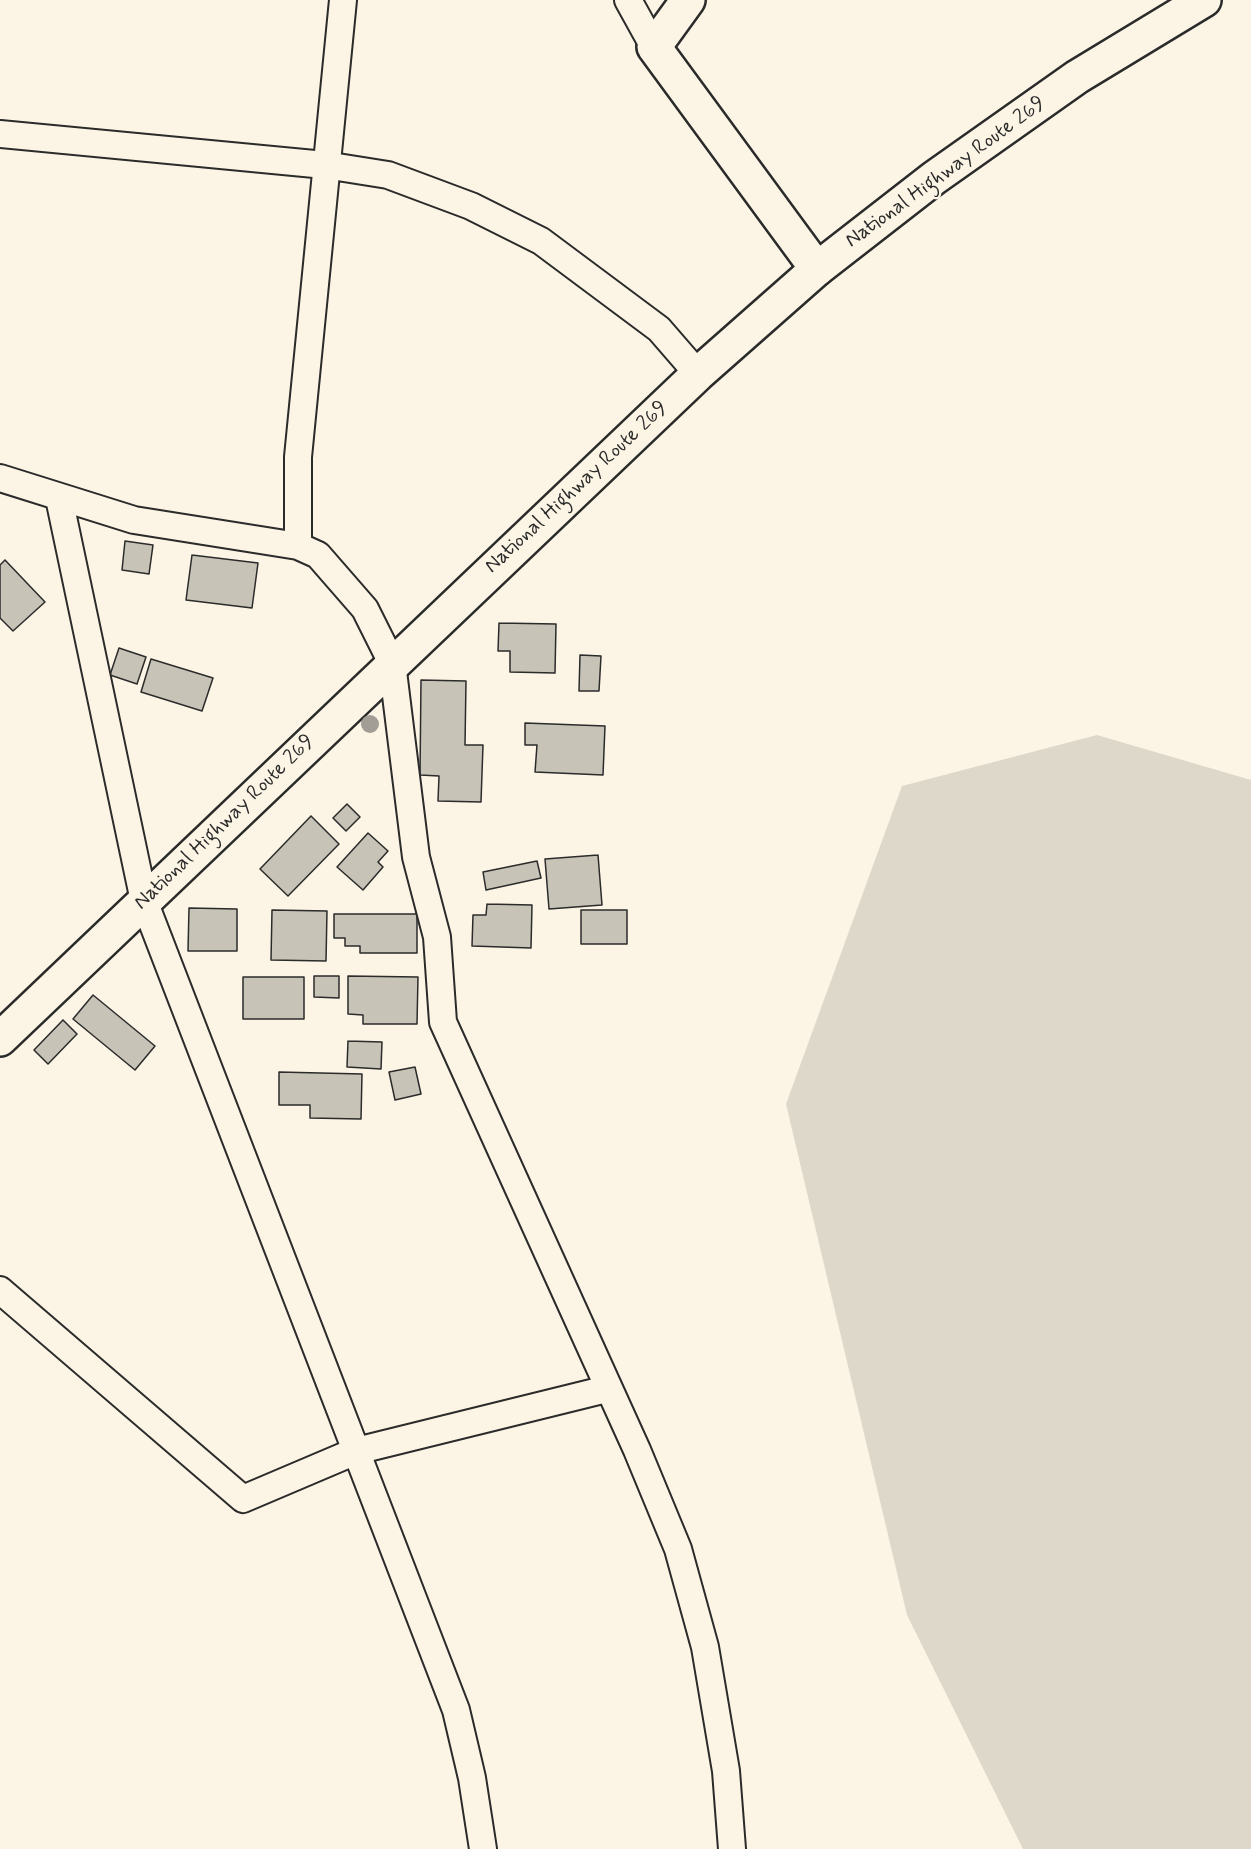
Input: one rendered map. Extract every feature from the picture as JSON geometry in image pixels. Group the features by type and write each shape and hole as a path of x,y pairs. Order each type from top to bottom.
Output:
{"main road":[{"path":"688,0 654,47 817,269"},
{"name":"National Highway Route 269","path":"0,1039 698,374 817,269 934,178 1077,77 1204,0"}],"street":[{"path":"298,546 298,457 343,0"},
{"path":"628,0 654,47"},
{"path":"0,134 325,165 388,175 471,206 541,241 659,329 698,374"},
{"path":"0,478 134,520 298,546 318,555 365,609 393,663 416,857 437,937 443,1022 607,1389 637,1450 678,1549 705,1647 726,1771 732,1849"},
{"path":"59,498 144,901 456,1710 472,1778 483,1849"},
{"path":"0,1290 243,1499 356,1451 607,1389"}],"shaded area":[{"path":"1097,735 1251,780 1251,1849 1023,1849 907,1615 786,1104 902,786"}],"building":[{"path":"125,541 153,545 149,574 122,570"},
{"path":"192,555 258,563 252,608 186,600"},
{"path":"5,560 45,602 13,631 0,618 0,565"},
{"path":"499,623 556,624 555,673 510,672 510,651 498,651"},
{"path":"119,648 146,657 137,684 110,675"},
{"path":"580,655 601,656 599,691 579,691"},
{"path":"151,659 213,678 202,711 141,692"},
{"path":"421,680 466,681 465,745 483,745 481,802 438,801 439,776 420,775"},
{"path":"525,723 605,726 603,775 535,772 537,745 525,745"},
{"path":"347,804 360,817 346,831 333,818"},
{"path":"311,816 339,844 288,896 260,869"},
{"path":"368,833 388,851 378,862 383,867 363,890 337,867"},
{"path":"598,855 602,905 549,909 545,859"},
{"path":"537,861 541,878 486,890 483,872"},
{"path":"487,904 532,905 531,948 472,946 473,915 486,915"},
{"path":"189,908 237,909 237,951 188,951"},
{"path":"272,910 327,911 326,961 271,960"},
{"path":"581,910 627,910 627,944 581,944"},
{"path":"334,914 417,914 417,953 360,953 360,946 345,946 345,938 334,938"},
{"path":"314,976 339,976 339,998 314,997"},
{"path":"348,976 418,977 417,1024 363,1024 363,1015 348,1014"},
{"path":"243,977 304,977 304,1019 243,1019"},
{"path":"93,995 155,1046 135,1070 73,1019"},
{"path":"63,1020 77,1034 48,1064 34,1050"},
{"path":"348,1041 382,1042 381,1069 347,1067"},
{"path":"415,1067 421,1094 395,1100 389,1072"},
{"path":"279,1072 362,1074 361,1119 310,1118 310,1105 279,1105"}]}
